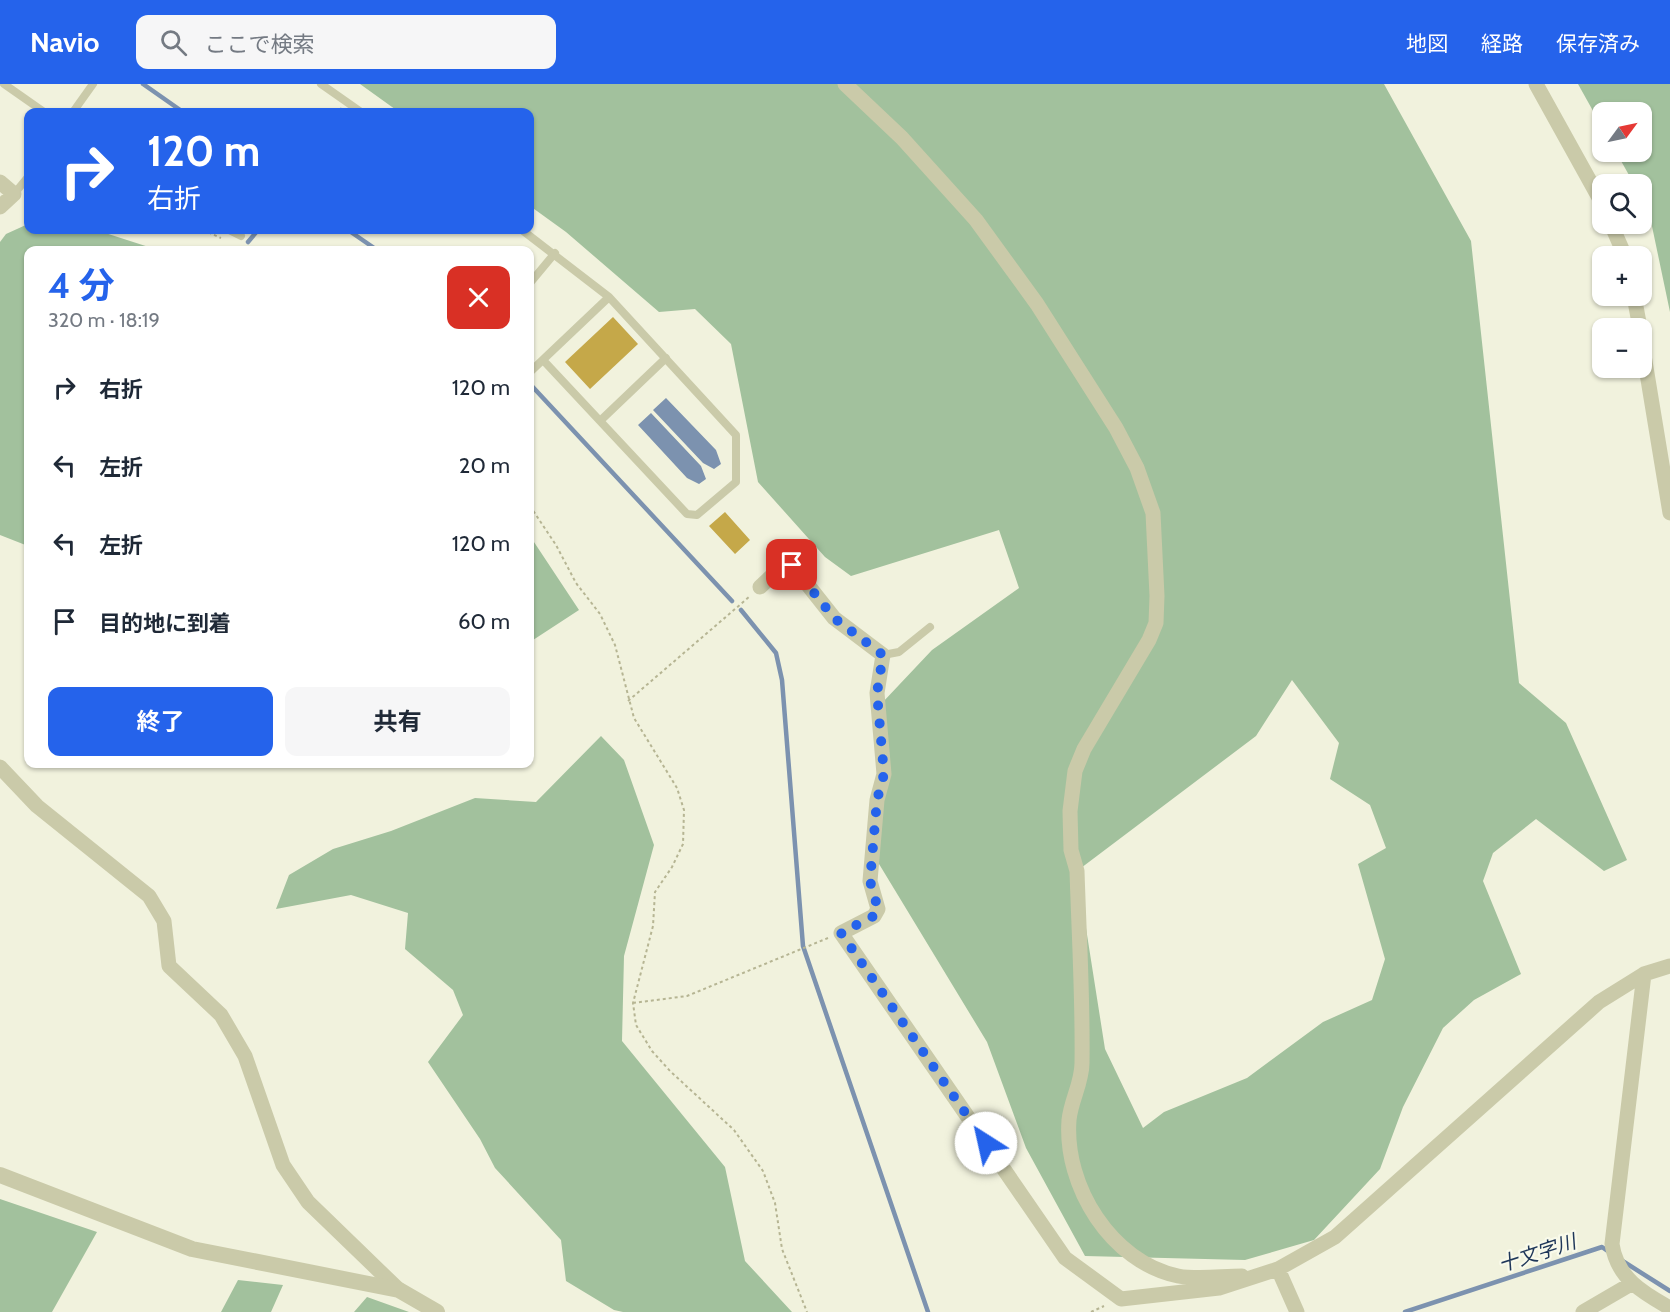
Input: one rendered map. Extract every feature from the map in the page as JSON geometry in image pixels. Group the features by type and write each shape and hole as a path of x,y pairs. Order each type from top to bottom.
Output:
{"street":[{"path":"845,84 902,138 976,220 1036,303 1116,428 1137,468 1153,513 1156,623 1149,640 1084,748 1075,771 1070,811 1071,850 1077,871 1083,1022 1082,1080 1069,1119 1070,1150 1087,1204 1105,1230 1128,1251 1151,1266 1179,1276 1250,1276"},
{"path":"1536,84 1592,185"},
{"path":"0,207 8,187"},
{"path":"1648,378 1670,513"},
{"path":"760,587 777,571 792,565 834,618 883,655 877,693 884,774 875,811 870,881 878,909 874,916 841,933 1065,1258 1081,1272 1121,1299 1219,1288 1250,1276 1278,1269 1335,1236 1599,1002 1644,974 1670,966"},
{"path":"0,767 37,806 149,896 164,921 169,966 221,1015 245,1056 283,1165 308,1202 399,1290 437,1312"},
{"path":"1644,974 1612,1244 1614,1256 1631,1284 1670,1308"},
{"path":"0,1175 192,1249 399,1290"},
{"path":"1278,1269 1297,1312"},
{"path":"1583,1312 1631,1284"}],"lane":[{"path":"4,84 38,108"},
{"path":"76,108 93,84"},
{"path":"321,84 355,108"},
{"path":"0,175 8,187 24,179"},
{"path":"237,234 241,236"},
{"path":"528,234 609,297 736,435 736,482 697,515 687,514 543,360"},
{"path":"534,278 555,253"},
{"path":"534,368 609,297"},
{"path":"600,421 666,358"},
{"path":"883,655 899,652 930,627"}],"path":[{"path":"534,512 556,545 576,583 600,614 615,645 634,718 677,788 684,810 683,844 672,867 655,892 652,926 633,1002 636,1025 652,1052 669,1071 734,1130 763,1171 775,1203 782,1249 807,1312"},
{"path":"628,701 760,587"},
{"path":"633,1002 687,996 841,933"}],"green space":[{"path":"360,84 1384,84 1471,241 1519,683 1566,723 1627,860 1604,871 1536,819 1493,853 1483,881 1521,974 1474,1000 1443,1028 1403,1107 1380,1169 1314,1240 1245,1260 1085,1256 1026,1148 987,1042 876,859 882,703 932,650 1019,588 999,530 851,576 825,557 758,482 731,344 695,309 659,312 566,232 534,209 534,108 393,108","holes":["1292,680 1339,743 1330,779 1370,805 1386,848 1358,864 1385,959 1372,1000 1323,1022 1247,1078 1164,1112 1143,1128 1105,1049 1077,871 1256,736"]},
{"path":"1578,84 1670,84 1670,312 1652,226 1652,174 1628,174 1622,162 1652,162 1652,102 1592,102 1592,109"},
{"path":"24,226 24,234 108,234 146,246 24,246 24,544 0,535 0,242 6,234"},
{"path":"534,542 579,610 534,639"},
{"path":"601,736 624,760 654,845 624,956 622,1041 725,1167 745,1261 792,1312 623,1312 614,1310 566,1281 561,1240 495,1168 480,1139 428,1062 463,1015 453,990 405,949 408,913 351,895 276,909 289,875 333,849 391,831 475,798 536,802"},
{"path":"0,1199 97,1232 52,1312 0,1312"},
{"path":"238,1280 283,1285 271,1312 221,1312"},
{"path":"367,1297 409,1312 354,1312"}],"water":[{"path":"666,398 716,450 721,464 714,469 703,463 653,410"},
{"path":"651,413 701,466 706,479 699,484 687,478 638,425"}],"building":[{"path":"613,317 638,344 590,389 565,362"},
{"path":"725,512 750,540 735,554 709,526"}],"waterway":[{"path":"143,84 177,108"},
{"path":"248,242 255,234"},
{"path":"354,234 371,246"},
{"path":"534,388 732,601"},
{"path":"741,610 776,653 782,680 803,946 928,1312"},
{"name":"十文字川","path":"1405,1312 1602,1247 1609,1252"},
{"name":"十文字川","path":"1621,1260 1670,1291"}],"route":[{"path":"792,565 814,596 834,618 848,626 883,655 877,693 884,774 877,800 870,881 878,909 874,916 841,933 986,1143"}]}
